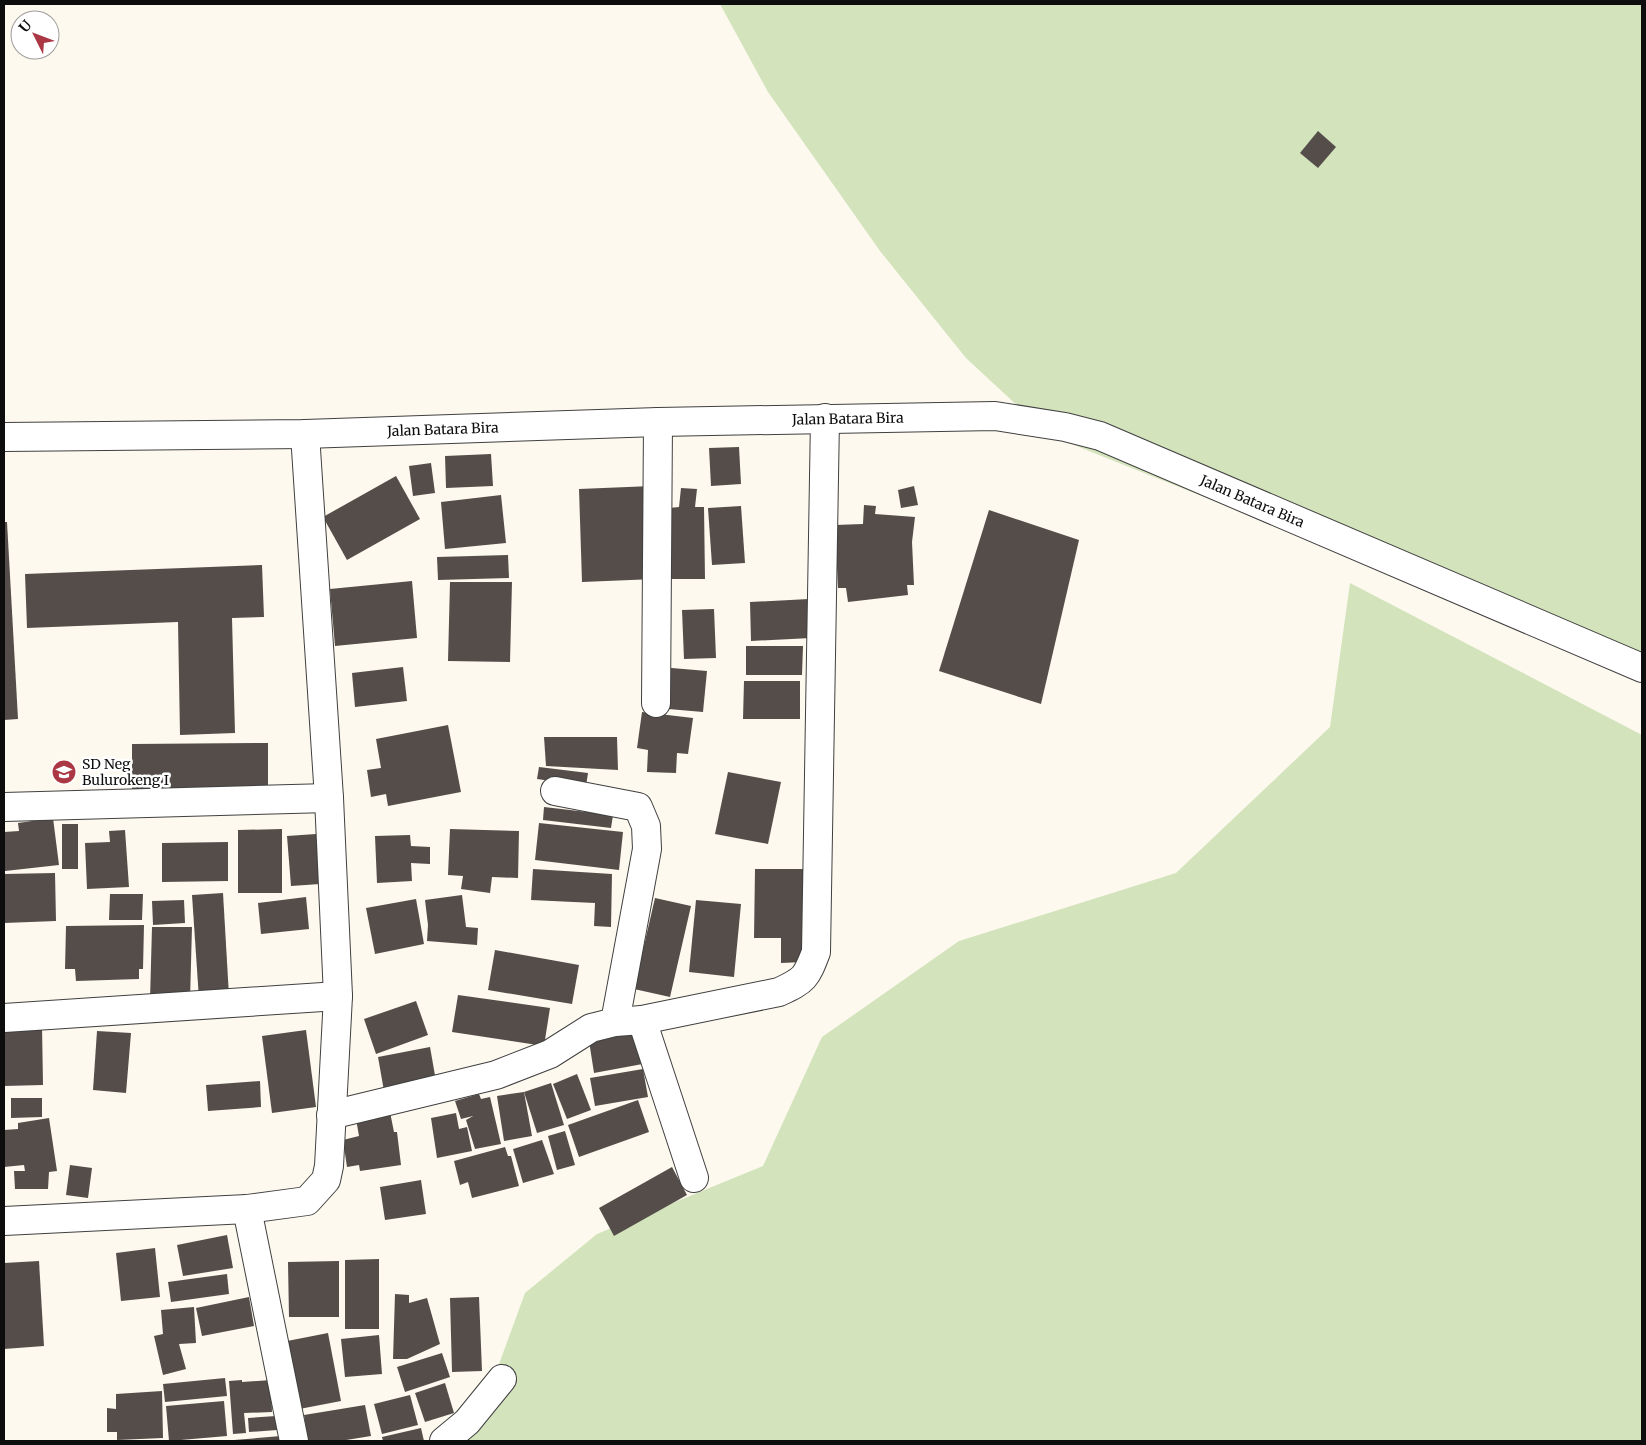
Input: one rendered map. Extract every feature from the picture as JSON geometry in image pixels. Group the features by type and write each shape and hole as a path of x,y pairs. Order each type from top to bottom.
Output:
{"street":[{"name":"Jalan Batara Bira","path":"4,437 305,434 658,422 996,416 1065,427 1100,436 1642,668"},
{"path":"331,1115 496,1075 550,1054 591,1028 615,1022 642,1020 779,992 798,983 807,976 816,952 825,418"},
{"path":"656,703 658,422"},
{"path":"4,1221 247,1209 307,1201 319,1190 326,1180 329,1166 338,996 329,798 305,434"},
{"path":"555,791 638,808 646,826 647,849 615,1022"},
{"path":"4,807 329,798"},
{"path":"4,1018 338,996"},
{"path":"642,1020 694,1178"},
{"path":"247,1209 294,1441"},
{"path":"444,1441 467,1422 502,1379"}],"green space":[{"path":"720,4 1642,4 1642,672 1049,435 966,358 880,251 768,92"},
{"path":"1350,583 1642,735 1642,1441 444,1441 475,1430 525,1293 597,1234 763,1166 822,1037 959,941 1176,873 1330,727"}],"building":[{"path":"1318,131 1336,147 1318,168 1300,153"},
{"path":"739,447 741,484 711,486 709,448"},
{"path":"491,454 493,486 446,488 445,456"},
{"path":"431,463 435,493 413,496 409,466"},
{"path":"396,476 420,519 347,560 323,517"},
{"path":"652,486 655,579 582,582 579,489"},
{"path":"914,486 918,505 901,508 898,490"},
{"path":"681,488 697,489 695,507 704,507 705,579 669,579 669,508 679,507"},
{"path":"501,495 506,543 445,549 441,502"},
{"path":"864,505 876,506 875,514 915,517 912,542 914,585 907,585 908,595 848,602 846,588 838,588 835,525 863,524"},
{"path":"741,506 745,563 712,565 708,508"},
{"path":"989,510 1079,540 1041,704 939,671"},
{"path":"4,522 7,522 18,719 4,720"},
{"path":"508,555 509,578 438,580 437,557"},
{"path":"262,565 264,617 232,618 235,733 180,735 178,622 27,628 25,574"},
{"path":"412,581 417,638 335,646 330,589"},
{"path":"450,582 512,582 510,662 448,661"},
{"path":"809,599 811,638 751,641 750,602"},
{"path":"714,609 716,658 684,659 682,610"},
{"path":"746,646 803,646 802,675 746,675"},
{"path":"403,667 407,701 355,707 352,673"},
{"path":"660,667 707,671 703,712 657,708"},
{"path":"744,681 800,681 800,719 743,719"},
{"path":"642,712 693,718 688,754 677,753 676,773 647,772 648,750 637,748"},
{"path":"448,725 461,792 388,806 386,794 371,797 367,770 381,768 376,739"},
{"path":"544,737 617,737 618,770 546,766"},
{"path":"268,743 268,789 132,789 132,744"},
{"path":"539,767 588,773 586,786 537,779"},
{"path":"728,772 781,782 768,844 715,834"},
{"path":"544,807 613,815 611,828 543,820"},
{"path":"53,818 59,865 5,871 4,832 19,831 18,823"},
{"path":"539,823 623,832 619,870 535,860"},
{"path":"62,824 78,824 78,869 62,869"},
{"path":"282,829 282,893 238,893 238,830"},
{"path":"450,829 519,831 518,878 492,877 490,893 461,889 463,876 448,875"},
{"path":"125,830 129,887 87,889 85,843 110,842 109,831"},
{"path":"316,834 320,884 291,886 287,836"},
{"path":"410,835 411,846 430,847 430,864 411,863 412,881 377,883 375,836"},
{"path":"228,842 228,881 162,882 162,843"},
{"path":"533,869 612,874 611,927 594,926 595,903 531,900"},
{"path":"755,869 811,869 804,962 781,963 781,938 754,938"},
{"path":"55,873 56,921 4,923 4,874"},
{"path":"223,893 229,996 199,999 192,895"},
{"path":"110,894 143,894 142,920 109,920"},
{"path":"462,895 466,927 478,928 477,945 427,941 428,925 425,900"},
{"path":"306,897 309,929 261,934 258,903"},
{"path":"655,898 691,906 670,997 634,989"},
{"path":"416,899 424,944 375,954 366,908"},
{"path":"184,900 185,923 153,925 152,901"},
{"path":"696,900 741,904 734,977 689,972"},
{"path":"144,925 143,969 139,969 139,979 76,981 75,969 65,969 66,926"},
{"path":"152,927 192,927 190,1000 150,1000"},
{"path":"495,950 579,965 572,1004 488,990"},
{"path":"458,995 550,1008 544,1046 452,1032"},
{"path":"416,1001 428,1035 376,1054 364,1019"},
{"path":"42,1026 43,1085 4,1086 4,1027"},
{"path":"306,1030 316,1107 272,1113 262,1036"},
{"path":"97,1031 131,1033 126,1093 93,1090"},
{"path":"643,1032 648,1063 594,1073 589,1041"},
{"path":"430,1047 436,1081 384,1091 378,1057"},
{"path":"643,1069 648,1097 595,1106 590,1078"},
{"path":"577,1074 591,1110 567,1119 553,1084"},
{"path":"260,1081 261,1107 208,1111 206,1085"},
{"path":"551,1083 564,1125 537,1133 524,1092"},
{"path":"524,1092 532,1136 504,1141 497,1096"},
{"path":"479,1094 481,1099 490,1097 501,1144 475,1149 466,1120 473,1116 461,1119 455,1101"},
{"path":"11,1098 42,1098 42,1117 11,1118"},
{"path":"638,1100 649,1132 579,1157 568,1125"},
{"path":"390,1112 394,1132 397,1132 401,1165 360,1171 359,1165 347,1167 343,1140 359,1136 356,1119"},
{"path":"456,1113 459,1129 467,1127 472,1151 437,1158 431,1118"},
{"path":"49,1118 57,1171 49,1172 48,1189 15,1189 14,1171 25,1171 24,1165 4,1167 4,1130 18,1129 18,1123"},
{"path":"565,1131 575,1165 557,1170 548,1136"},
{"path":"542,1140 554,1174 523,1183 513,1149"},
{"path":"505,1147 508,1156 511,1156 519,1186 472,1198 468,1182 460,1185 454,1161"},
{"path":"70,1165 92,1168 88,1198 66,1195"},
{"path":"672,1167 687,1195 614,1236 599,1208"},
{"path":"421,1180 426,1214 385,1220 380,1187"},
{"path":"227,1235 233,1268 183,1276 177,1245"},
{"path":"155,1248 160,1297 121,1301 116,1253"},
{"path":"379,1259 379,1329 345,1329 345,1260"},
{"path":"39,1261 44,1346 4,1349 4,1263"},
{"path":"339,1261 339,1317 289,1317 288,1262"},
{"path":"227,1274 229,1294 171,1302 168,1282"},
{"path":"395,1294 409,1295 409,1303 427,1298 440,1344 407,1359 393,1359"},
{"path":"249,1297 254,1326 202,1336 196,1308"},
{"path":"479,1297 482,1371 452,1372 450,1298"},
{"path":"194,1307 196,1343 179,1344 186,1369 163,1375 154,1336 163,1334 161,1310"},
{"path":"328,1333 341,1401 289,1411 277,1343"},
{"path":"379,1335 382,1374 345,1377 341,1339"},
{"path":"442,1353 450,1377 405,1392 397,1367"},
{"path":"225,1378 227,1396 165,1402 163,1384"},
{"path":"242,1380 242,1382 271,1380 272,1412 244,1413 246,1433 233,1434 229,1381"},
{"path":"445,1383 454,1413 425,1422 415,1393"},
{"path":"162,1391 163,1438 117,1440 117,1432 107,1432 107,1408 116,1409 116,1394"},
{"path":"410,1395 418,1425 382,1434 374,1404"},
{"path":"224,1401 227,1436 169,1441 166,1406"},
{"path":"365,1405 371,1436 340,1441 308,1441 304,1415"},
{"path":"276,1416 277,1430 249,1432 248,1418"},
{"path":"421,1428 424,1441 383,1441 382,1437"},
{"path":"281,1436 282,1441 234,1441 234,1440"}],"place":[{"name":"SD Neg Bulurokeng I","path":"64,772"}]}
